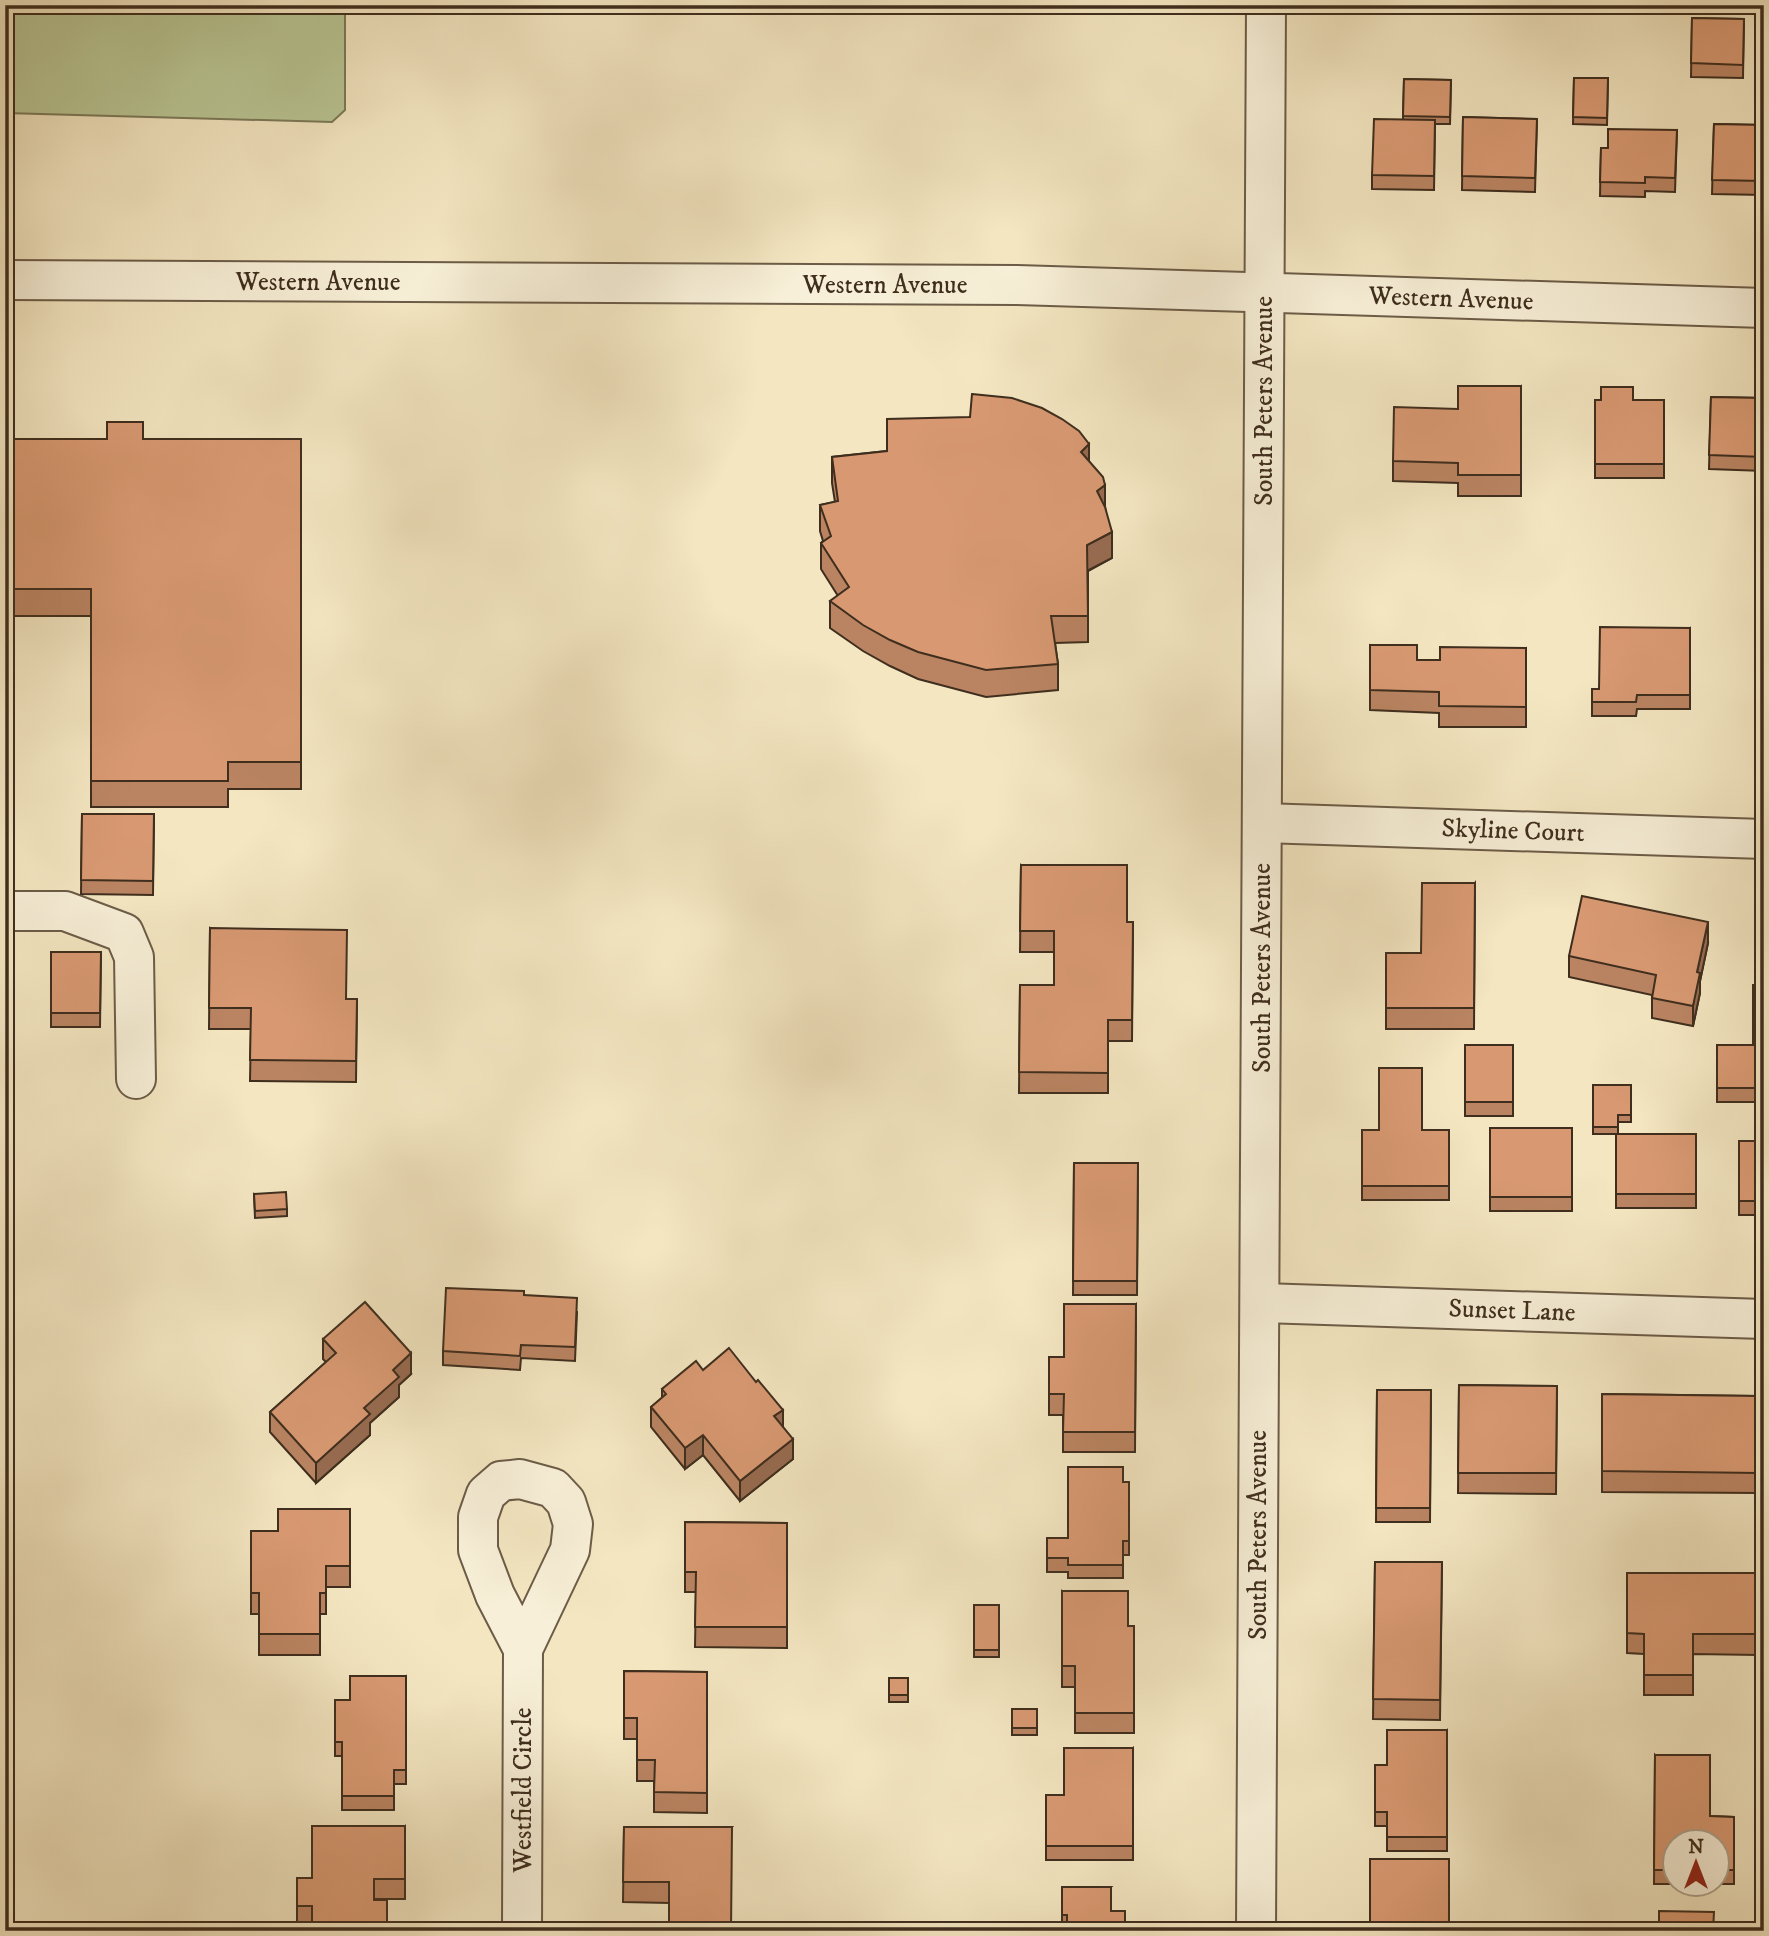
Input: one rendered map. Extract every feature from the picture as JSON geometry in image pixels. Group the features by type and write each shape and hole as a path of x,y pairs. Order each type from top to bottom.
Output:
{"street":[{"name":"South Peters Avenue","path":"1256,1931 1266,5"},
{"name":"Western Avenue","path":"5,280 1017,285 1764,308"},
{"name":"Skyline Court","path":"1262,823 1764,839"},
{"path":"5,911 65,911 124,933 134,957 136,1079"},
{"name":"Sunset Lane","path":"1260,1303 1764,1319"},
{"name":"Westfield Circle","path":"522,1931 523,1649"}],"green space":[{"path":"5,5 345,5 345,110 332,122 5,113"}],"building":[{"path":"1692,18 1744,19 1743,65 1691,63"},
{"path":"1574,78 1608,78 1607,118 1573,117"},
{"path":"1404,79 1451,80 1450,117 1403,116"},
{"path":"1463,117 1537,119 1535,178 1462,176"},
{"path":"1374,119 1435,120 1434,176 1372,175"},
{"path":"1714,124 1764,125 1764,181 1712,180"},
{"path":"1608,129 1677,130 1675,178 1645,177 1645,183 1600,182 1601,148 1608,148"},
{"path":"1458,386 1521,386 1521,475 1458,475 1458,463 1393,461 1394,407 1458,409"},
{"path":"1601,387 1633,387 1633,400 1664,400 1664,464 1595,464 1595,400 1601,400"},
{"path":"972,394 1012,398 1042,408 1062,419 1079,431 1089,444 1081,452 1103,477 1105,485 1097,491 1112,532 1087,545 1088,616 1051,616 1058,664 986,670 918,652 863,625 830,601 849,587 821,543 831,536 820,505 838,501 832,457 887,451 887,419 970,417"},
{"path":"1711,397 1764,398 1764,457 1709,455"},
{"path":"107,422 143,422 143,439 301,439 301,762 228,762 228,781 91,781 91,589 5,589 5,439 107,439"},
{"path":"1600,627 1690,628 1690,695 1637,695 1636,702 1592,702 1592,689 1599,689"},
{"path":"1370,645 1417,645 1417,660 1440,660 1440,647 1526,648 1526,707 1439,706 1439,692 1370,690"},
{"path":"82,814 154,814 153,881 81,880"},
{"path":"1021,865 1127,865 1127,922 1133,922 1132,1020 1108,1020 1108,1073 1019,1072 1020,985 1054,985 1054,931 1020,931"},
{"path":"1422,883 1475,883 1474,1008 1386,1008 1386,953 1421,953"},
{"path":"1582,896 1708,922 1693,1006 1652,998 1656,975 1569,956"},
{"path":"210,928 347,930 346,999 357,999 356,1061 250,1060 251,1008 209,1008"},
{"path":"51,952 101,952 100,1013 51,1013"},
{"path":"1753,985 1764,985 1764,1034 1753,1034"},
{"path":"1465,1045 1513,1045 1513,1102 1465,1102"},
{"path":"1717,1045 1762,1045 1762,1088 1717,1088"},
{"path":"1379,1068 1422,1068 1422,1130 1449,1130 1449,1186 1362,1186 1362,1130 1379,1130"},
{"path":"1593,1085 1631,1085 1631,1115 1618,1115 1618,1127 1593,1127"},
{"path":"1490,1128 1572,1128 1572,1197 1490,1197"},
{"path":"1616,1134 1696,1134 1696,1194 1616,1194"},
{"path":"1739,1141 1764,1141 1764,1201 1739,1201"},
{"path":"1074,1163 1138,1163 1137,1281 1073,1281"},
{"path":"286,1192 287,1209 255,1211 254,1194"},
{"path":"446,1288 524,1291 524,1295 577,1298 575,1347 521,1345 520,1356 443,1351"},
{"path":"365,1302 411,1353 393,1370 399,1377 364,1408 370,1414 316,1463 270,1412 336,1353 323,1339"},
{"path":"1064,1304 1136,1304 1135,1432 1063,1432 1064,1394 1049,1394 1049,1357 1064,1357"},
{"path":"729,1348 783,1410 774,1416 793,1439 740,1481 703,1435 685,1448 651,1407 666,1394 662,1389 696,1361 703,1370"},
{"path":"1459,1385 1557,1386 1556,1473 1458,1473"},
{"path":"1377,1390 1431,1390 1430,1508 1376,1508"},
{"path":"1602,1394 1758,1396 1758,1473 1602,1471"},
{"path":"1068,1467 1123,1467 1123,1482 1129,1482 1129,1541 1123,1541 1123,1565 1068,1565 1068,1558 1047,1558 1047,1538 1068,1538"},
{"path":"278,1509 350,1509 350,1566 326,1566 326,1593 320,1593 320,1634 259,1634 259,1593 251,1593 251,1531 278,1531"},
{"path":"685,1522 787,1523 787,1627 695,1627 696,1572 685,1572"},
{"path":"1375,1562 1442,1562 1440,1700 1373,1699"},
{"path":"1627,1573 1759,1573 1758,1634 1693,1634 1693,1675 1644,1675 1644,1634 1627,1633"},
{"path":"1062,1591 1128,1591 1128,1626 1134,1626 1134,1713 1075,1713 1075,1666 1062,1666"},
{"path":"974,1605 999,1605 999,1650 974,1650"},
{"path":"624,1671 707,1672 707,1793 654,1792 655,1760 637,1760 637,1718 624,1718"},
{"path":"350,1676 406,1676 406,1770 394,1770 394,1796 342,1796 342,1742 335,1742 335,1700 350,1700"},
{"path":"889,1678 908,1678 908,1695 889,1695"},
{"path":"1012,1709 1037,1709 1037,1728 1012,1728"},
{"path":"1387,1730 1447,1730 1447,1837 1387,1837 1387,1812 1375,1812 1375,1765 1387,1765"},
{"path":"1064,1748 1133,1748 1133,1846 1046,1846 1046,1795 1064,1795"},
{"path":"1655,1755 1710,1755 1710,1816 1734,1817 1734,1870 1730,1870 1730,1828 1660,1828 1660,1870 1654,1870"},
{"path":"312,1826 405,1826 405,1879 374,1879 374,1900 387,1900 387,1927 374,1927 374,1931 312,1931 312,1906 297,1906 297,1878 312,1878"},
{"path":"624,1827 732,1827 731,1931 669,1931 669,1882 623,1882"},
{"path":"1370,1859 1449,1859 1449,1931 1370,1931"},
{"path":"1062,1887 1111,1887 1111,1911 1125,1911 1125,1931 1067,1931 1067,1915 1062,1915"},
{"path":"1659,1911 1714,1912 1713,1931 1659,1931"}]}
